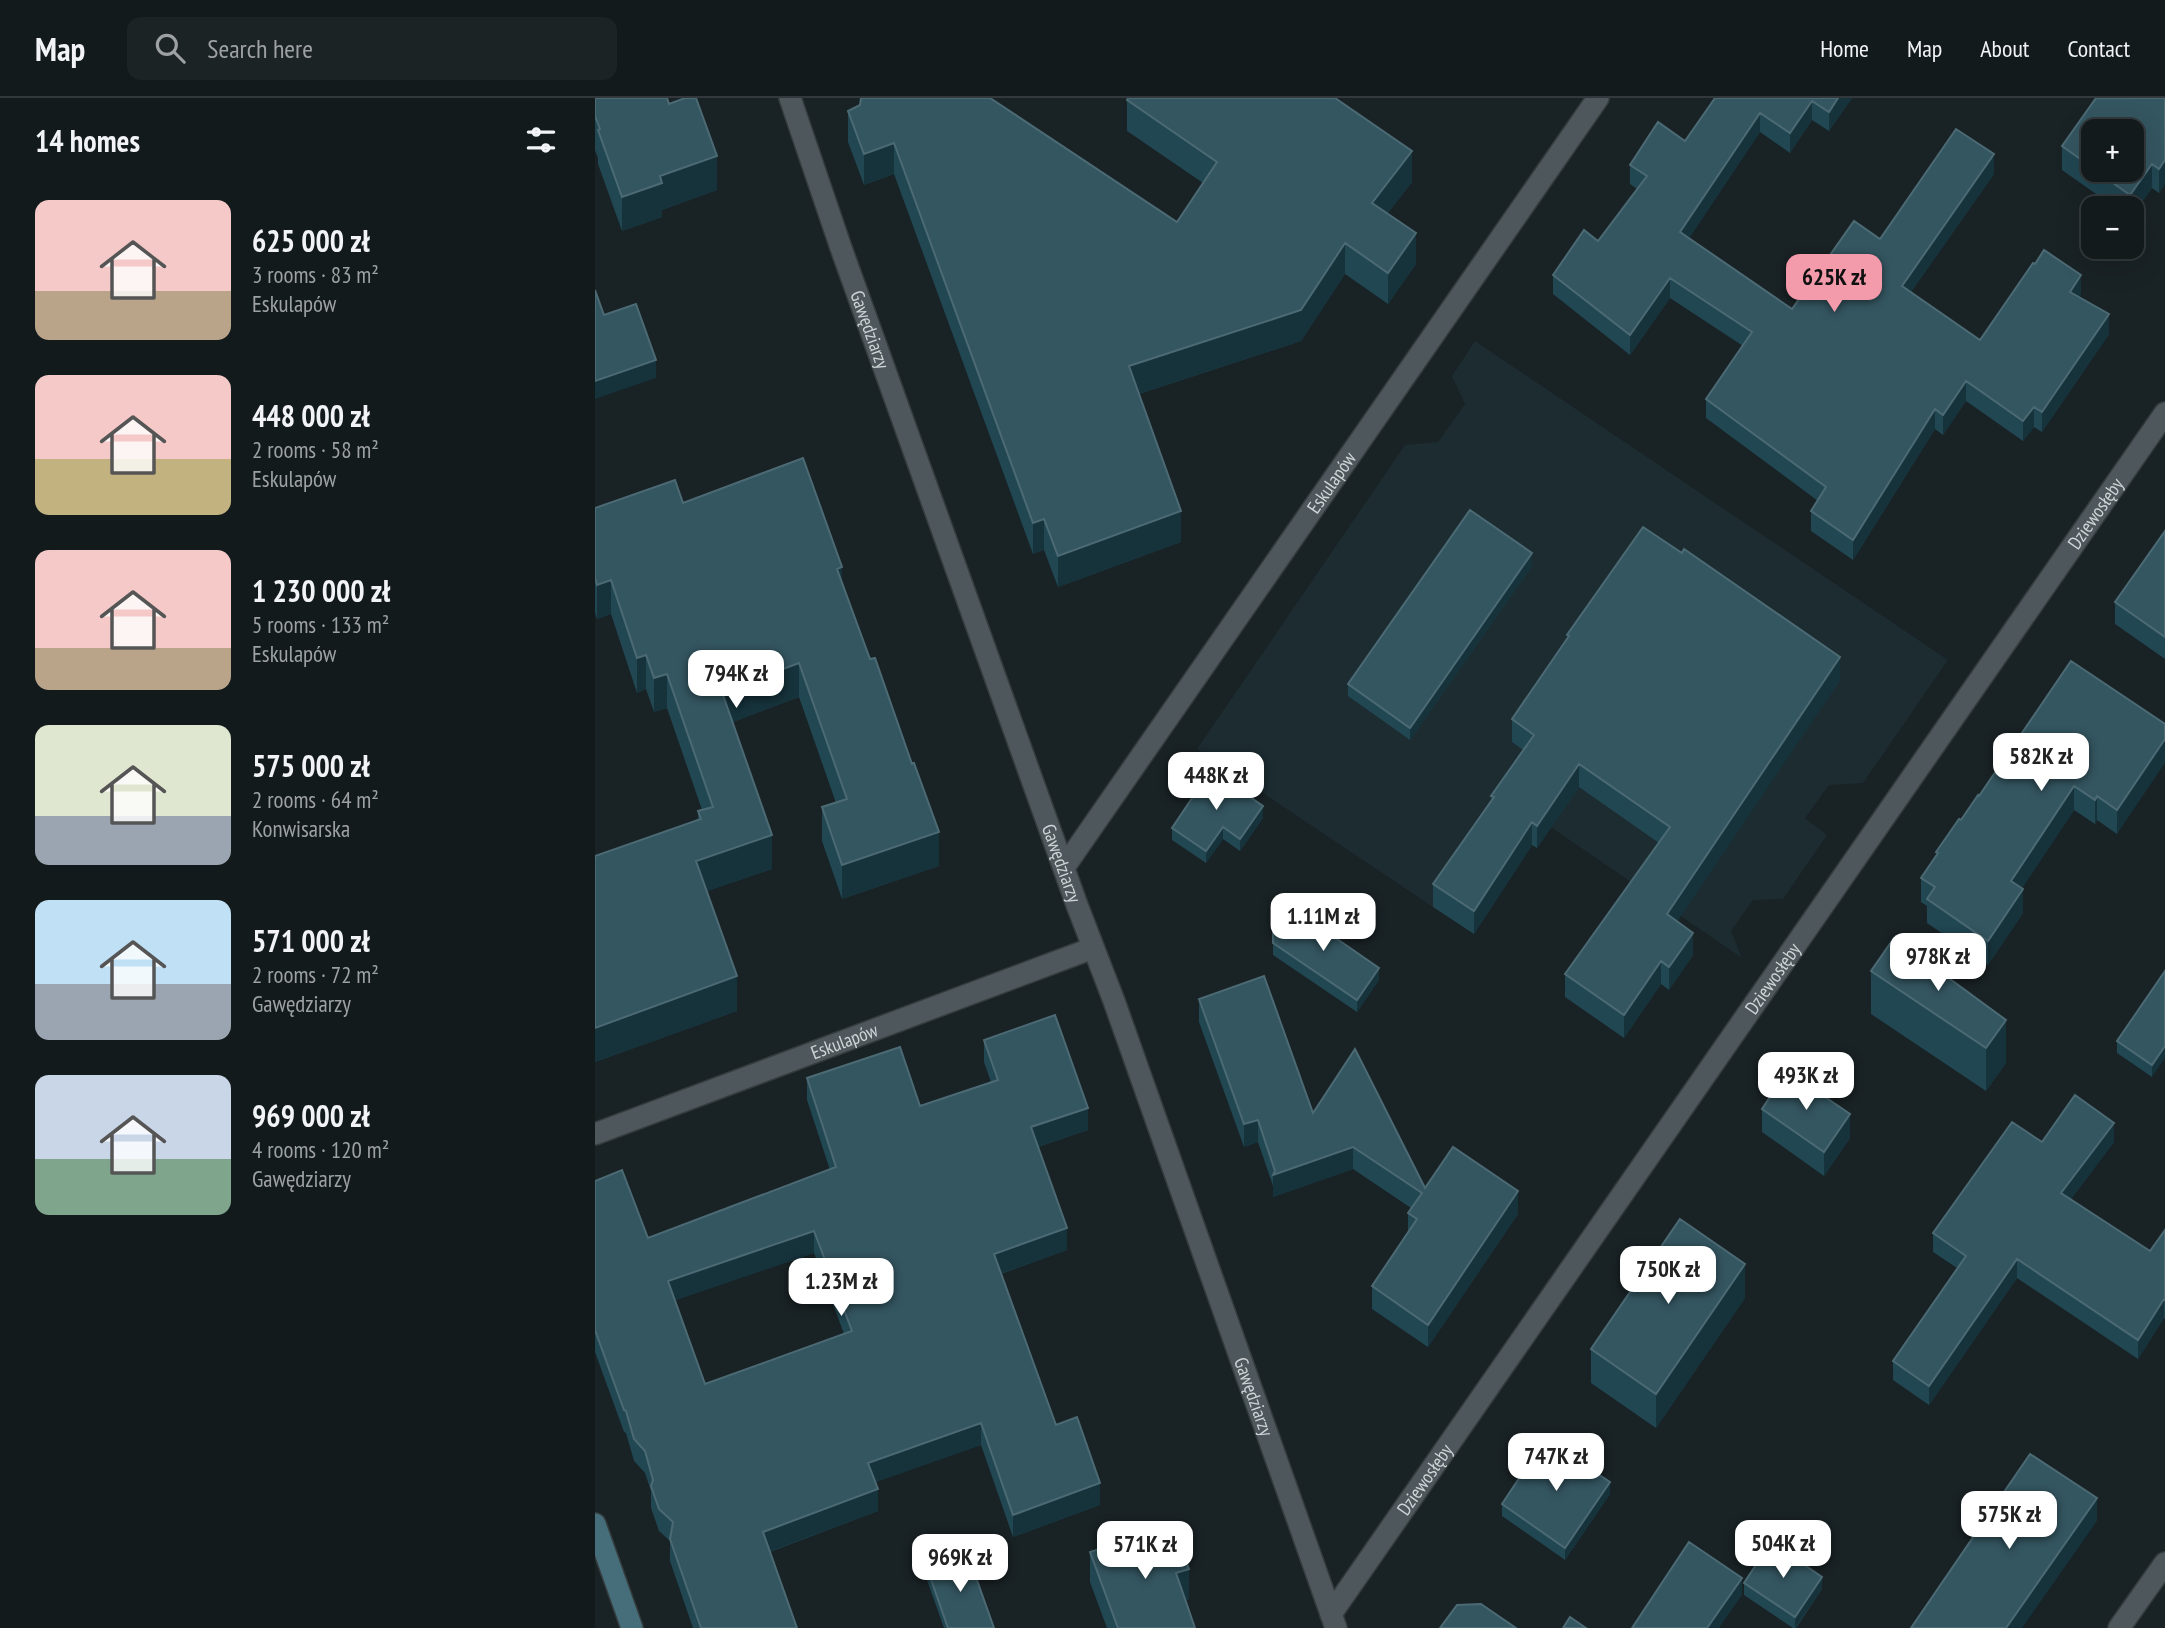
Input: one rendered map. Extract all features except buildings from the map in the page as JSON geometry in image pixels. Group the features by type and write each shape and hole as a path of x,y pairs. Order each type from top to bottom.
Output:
{"street":[{"name":"Gawędziarzy","path":"790,98 1333,1621"},
{"name":"Eskulapów","path":"1065,866 1598,98"},
{"name":"Dziewosłęby","path":"1333,1621 2165,413"},
{"name":"Eskulapów","path":"595,1134 1093,947"},
{"path":"595,1524 632,1628"},
{"path":"2119,1628 2165,1563"}],"shaded area":[{"path":"1475,341 1948,660 1863,783 1829,785 1805,818 1827,835 1783,899 1753,900 1731,931 1742,958 1507,797 1433,907 1197,749 1405,445 1438,442 1465,404 1452,376"}]}
